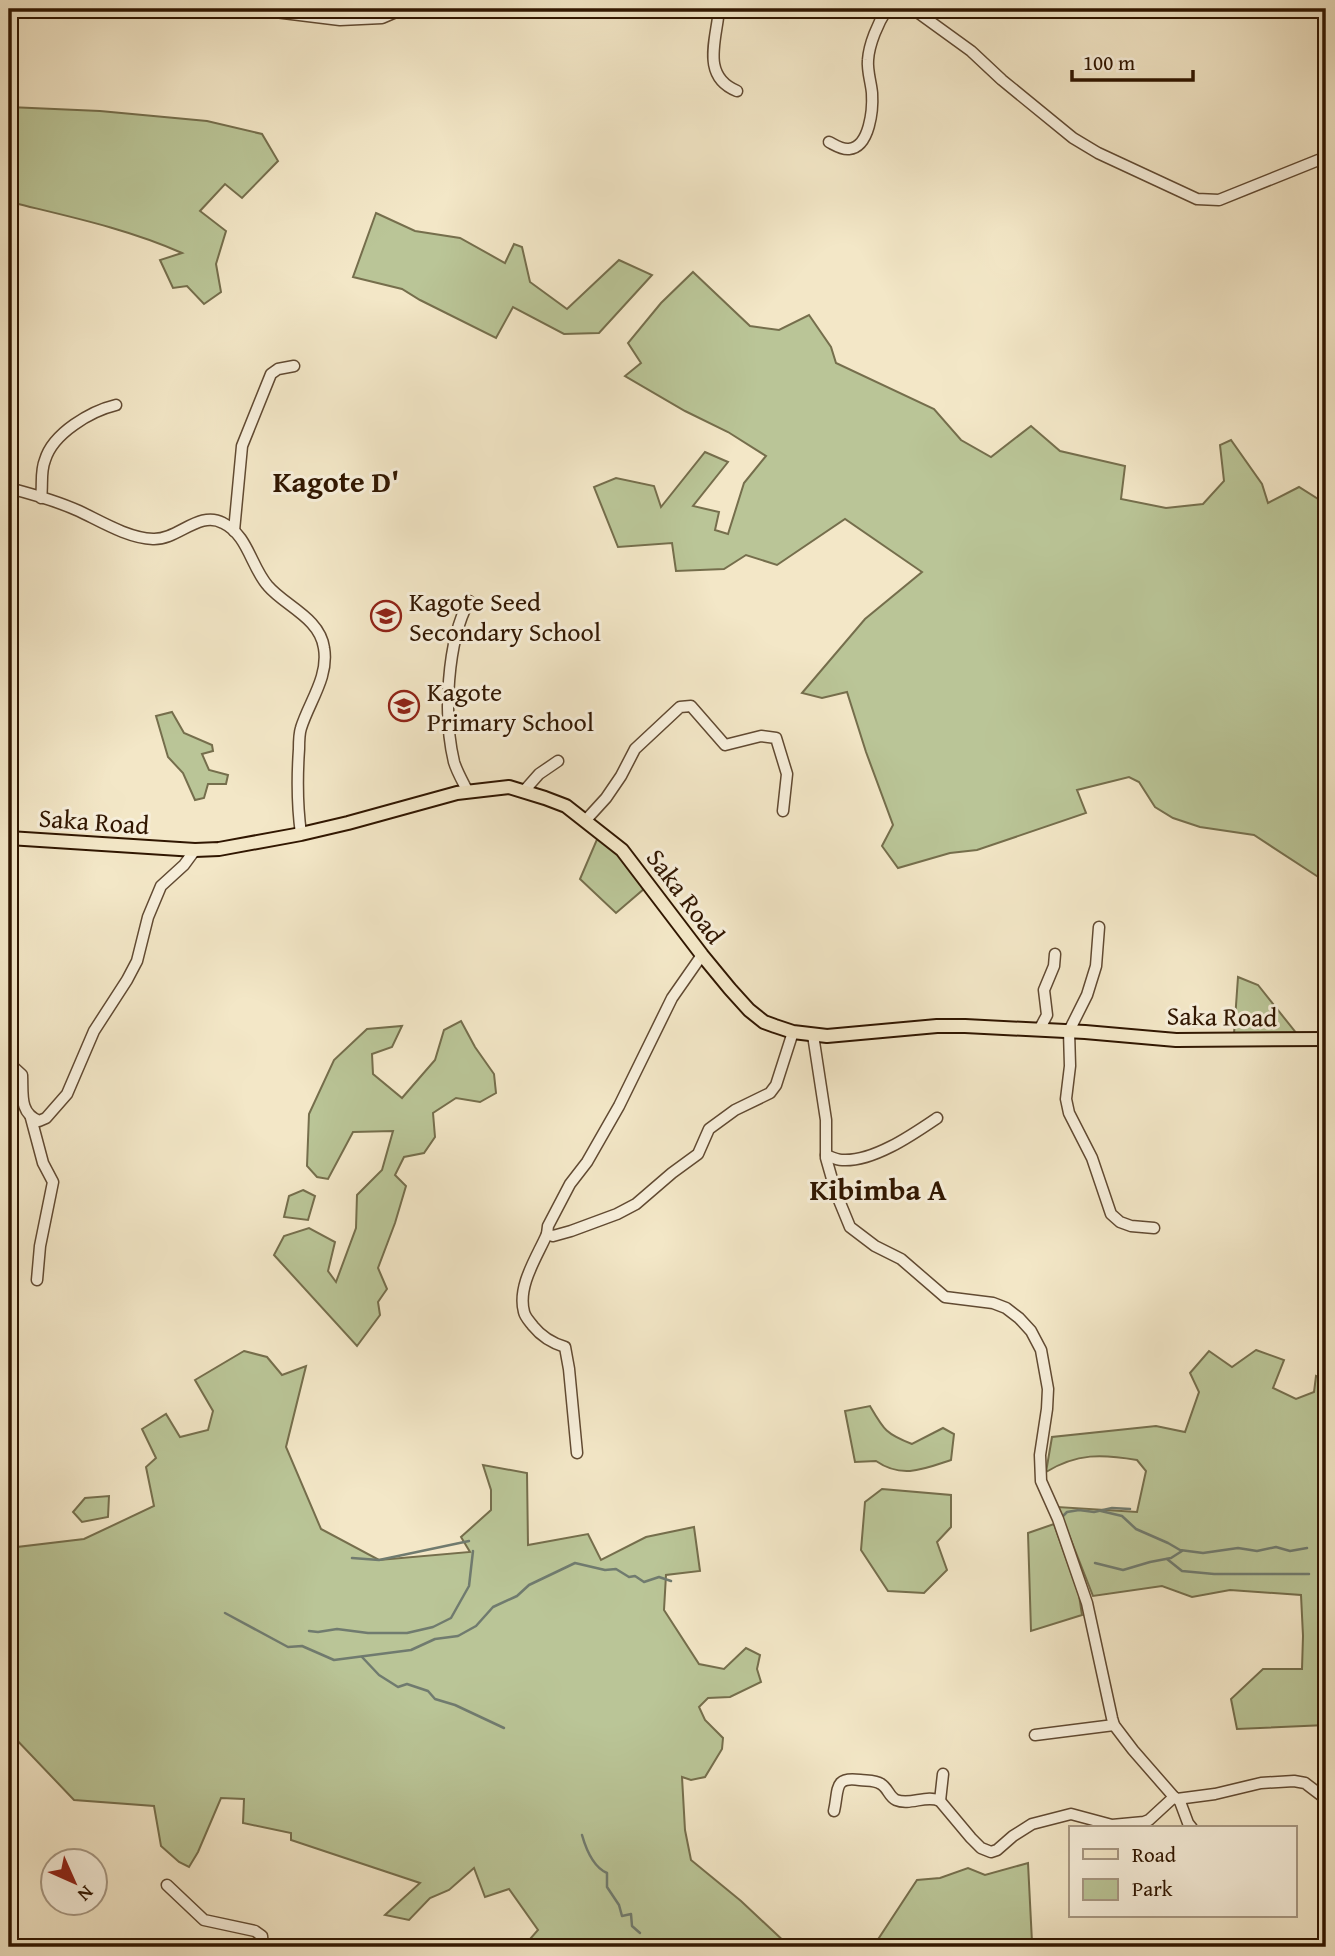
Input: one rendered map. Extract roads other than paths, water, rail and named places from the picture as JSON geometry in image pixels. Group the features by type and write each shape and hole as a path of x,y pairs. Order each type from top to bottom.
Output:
{"main road":[{"name":"Saka Road","path":"9,838 195,850 219,849 301,834 468,792 509,787 559,803 622,850 702,955 749,1010 764,1022 793,1032 838,1036 937,1026 965,1026 1176,1040 1326,1039"}],"street":[{"path":"250,9 341,20 382,18 403,9"},
{"path":"719,9 713,48 714,61 720,80 737,91"},
{"path":"828,142 843,149 850,149 860,144 866,134 872,103 868,60 881,18 887,9"},
{"path":"913,9 971,51 1073,138 1098,153 1197,198 1219,200 1326,157"},
{"path":"234,531 242,446 271,374 278,369 294,366"},
{"path":"41,498 43,467 50,449 84,417 116,405"},
{"path":"9,488 76,510 146,538 167,537 206,519 222,522 234,531 263,579 318,632 324,647 324,667 315,697 300,729 297,803 301,834"},
{"path":"468,792 455,765 449,727 453,645 462,613 469,601"},
{"path":"585,821 606,798 635,749 680,707 691,706 725,745 761,736 776,738 787,774 783,811"},
{"path":"524,791 539,774 558,761"},
{"path":"30,1118 39,1121 46,1118 67,1094 94,1031 137,961 148,917 161,886 184,865 195,850"},
{"path":"1099,927 1096,967 1087,995 1069,1031 1070,1066 1066,1099 1069,1113 1092,1158 1111,1214 1120,1222 1131,1226 1154,1227"},
{"path":"1039,1030 1047,1015 1044,990 1054,967 1055,954"},
{"path":"577,1453 565,1347 538,1332 524,1314 525,1283 548,1226 570,1184 587,1162 619,1106 672,998 702,955"},
{"path":"547,1234 553,1236 571,1231 636,1204 671,1173 698,1154 709,1129 735,1110 769,1093 776,1085 793,1032"},
{"path":"813,1035 826,1121 826,1155 836,1192 850,1227 875,1246 901,1259 945,1297 993,1303 1006,1308 1025,1325 1041,1350 1048,1389 1040,1455 1041,1481 1058,1519 1087,1602 1114,1725 1177,1798 1190,1826"},
{"path":"9,1063 22,1076 24,1109 30,1118 43,1163 53,1182 40,1246 37,1280"},
{"path":"826,1155 840,1160 870,1154 896,1144 937,1118"},
{"path":"1035,1735 1114,1725"},
{"path":"940,1801 943,1774"},
{"path":"834,1811 839,1786 847,1778 875,1782 883,1785 892,1798 900,1802 935,1798 940,1801 981,1848 991,1852 1032,1824 1071,1814 1112,1825 1144,1822 1149,1821 1177,1798 1215,1794 1261,1783 1305,1783 1326,1799"},
{"path":"167,1885 204,1920 255,1931 262,1936 263,1947"}],"waterway":[{"path":"1060,1519 1067,1512 1079,1510 1094,1512 1112,1508 1130,1509"},
{"path":"1101,1511 1122,1516 1136,1529 1180,1550 1203,1553 1238,1548 1257,1551 1276,1547 1290,1551 1307,1548"},
{"path":"352,1558 379,1560 469,1541"},
{"path":"309,1631 337,1629 368,1633 407,1633 433,1627 451,1618 469,1586 473,1551"},
{"path":"1095,1563 1123,1570 1171,1558 1182,1551"},
{"path":"1167,1559 1182,1571 1214,1574 1309,1574"},
{"path":"225,1613 288,1647 302,1646 334,1660 411,1650 435,1639 458,1636 476,1626 493,1607 517,1596 529,1585 575,1563 605,1570 616,1569 644,1582 659,1577 671,1581"},
{"path":"362,1657 379,1675 398,1687 407,1684 428,1691 435,1699 455,1705 504,1728"},
{"path":"582,1835 594,1862 607,1873 607,1887 619,1905 622,1916 631,1914 632,1926 640,1933"}],"place":[{"name":"Kagote Seed Secondary School","path":"386,616"},
{"name":"Kagote Primary School","path":"404,706"}],"district":[{"name":"Kagote D'","path":"336,481"},
{"name":"Kibimba A","path":"878,1189"}]}
